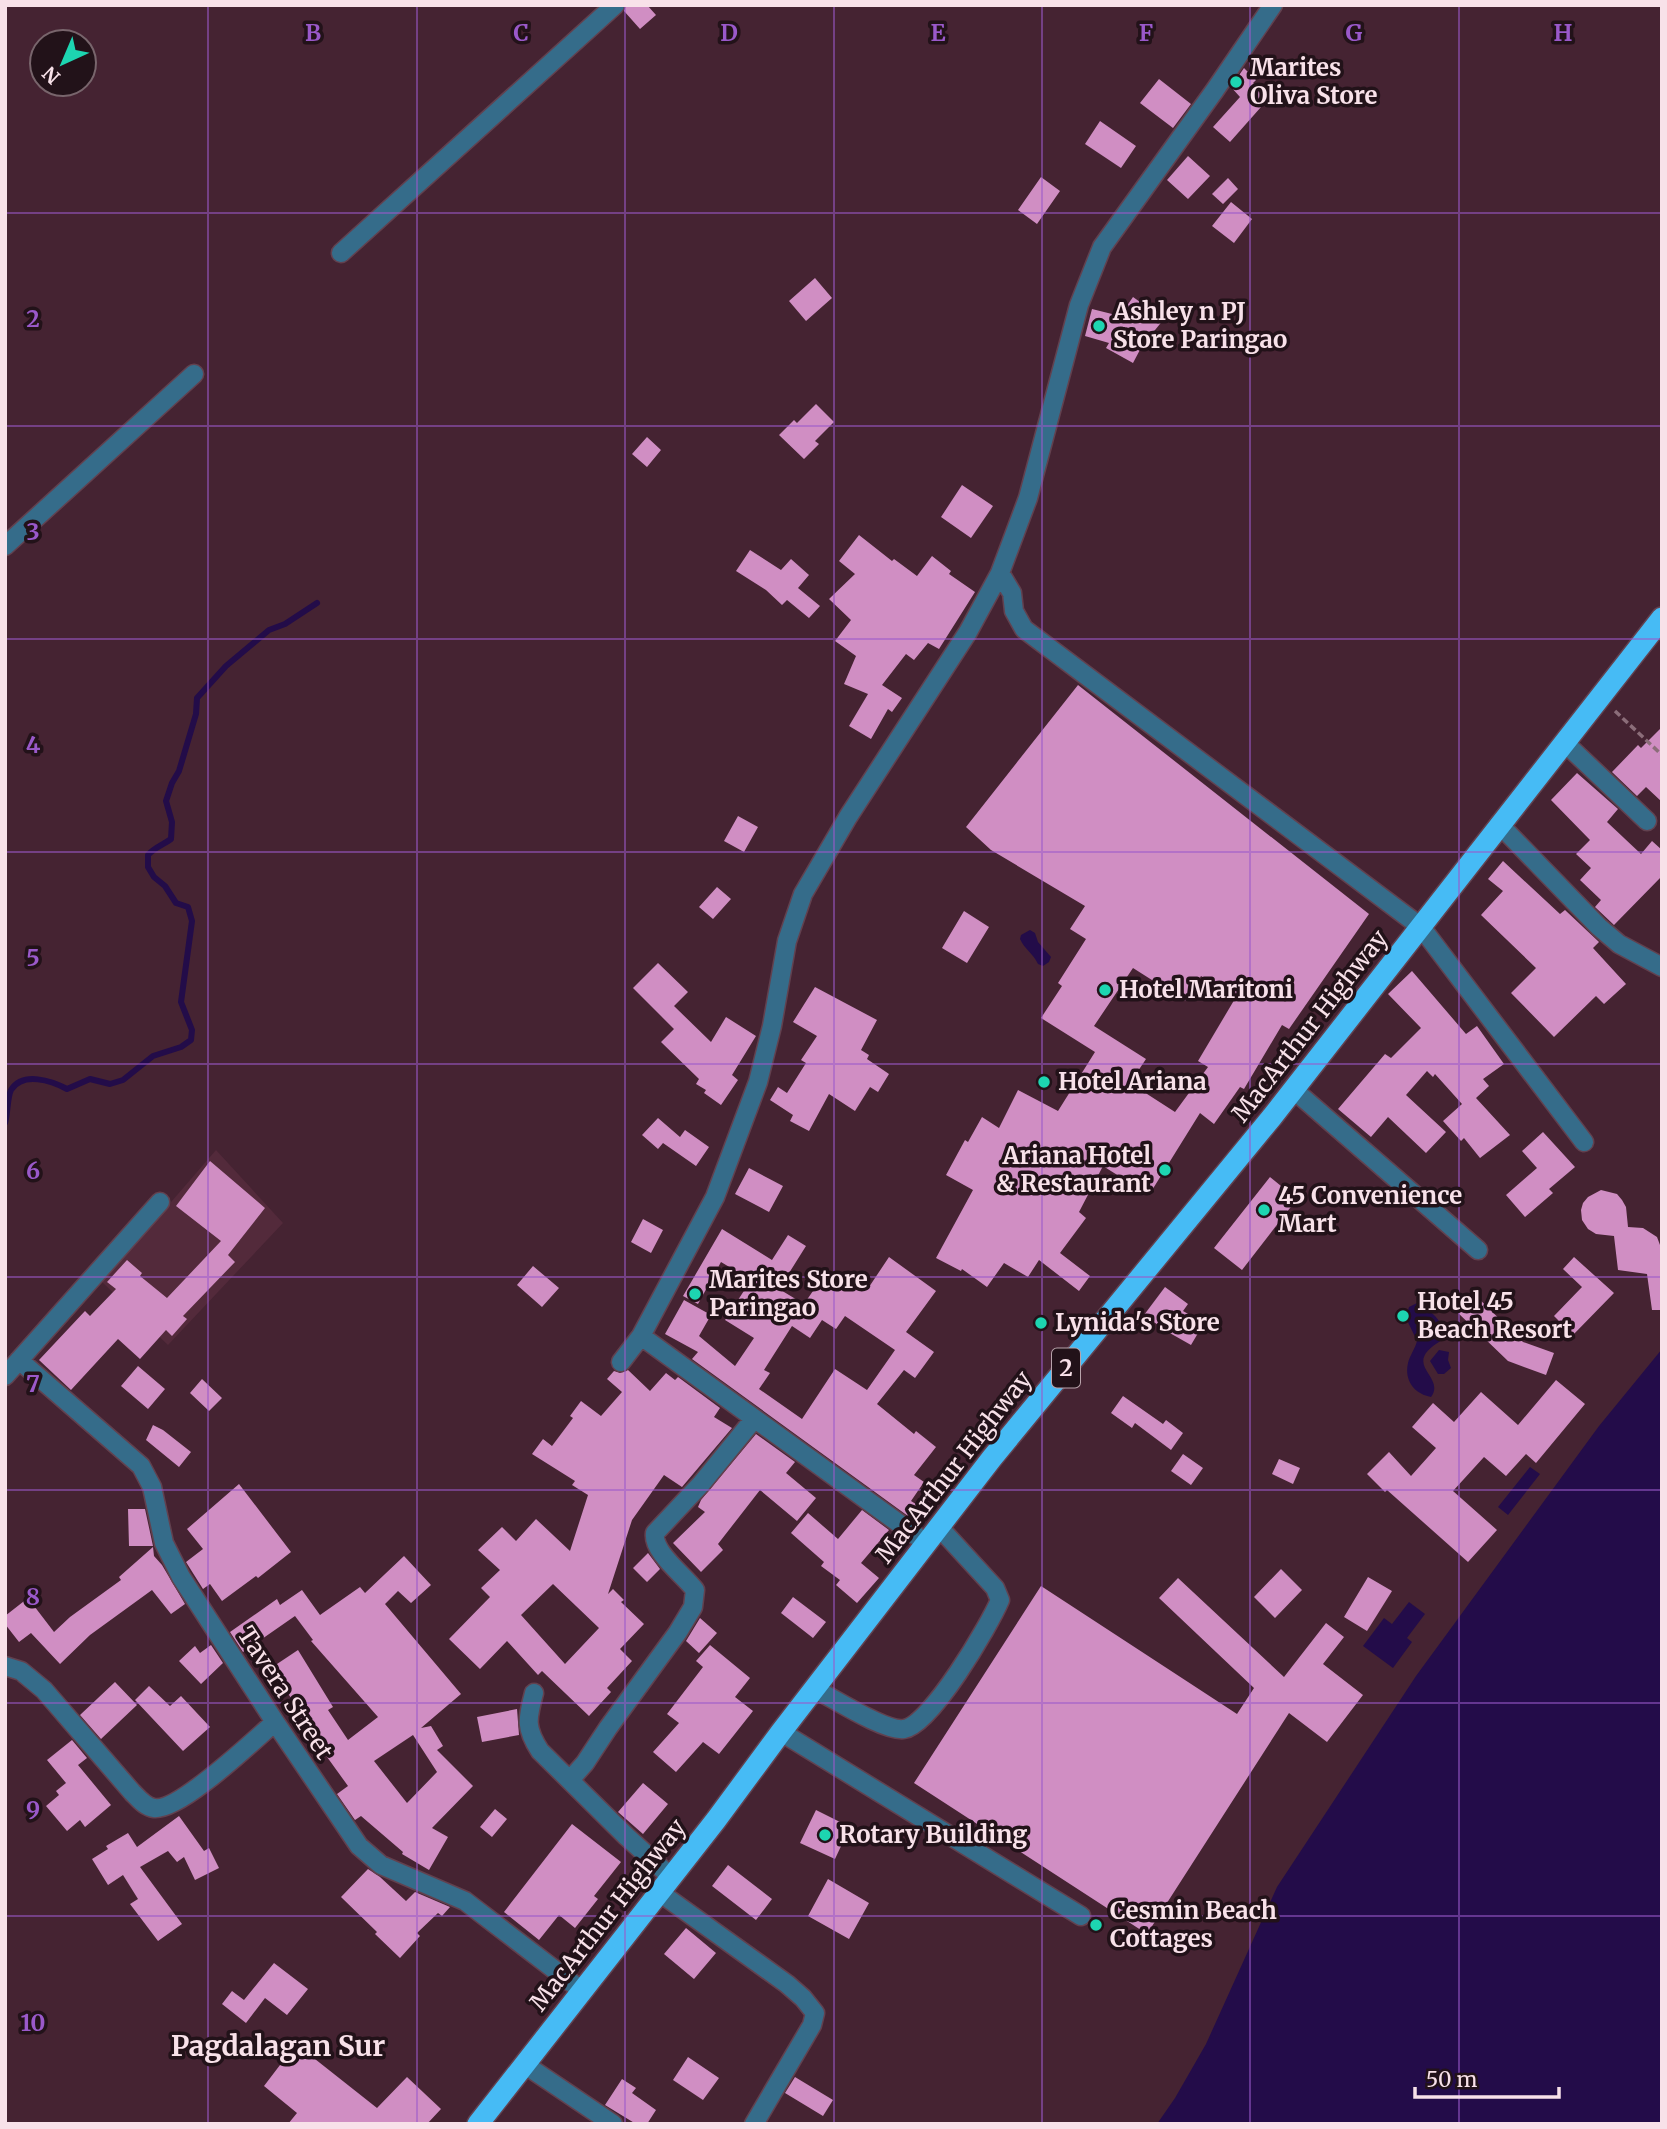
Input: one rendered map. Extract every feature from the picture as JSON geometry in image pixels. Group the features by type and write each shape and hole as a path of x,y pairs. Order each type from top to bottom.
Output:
{"highway":[{"name":"MacArthur Highway","path":"478,2124 747,1780 992,1458 1294,1090 1661,619"}],"street":[{"path":"341,253 615,5"},
{"path":"621,1362 641,1336 715,1197 758,1082 788,941 803,894 848,817 968,632 1000,573 1028,498 1075,315 1102,247 1208,101 1273,5"},
{"path":"5,546 194,374"},
{"path":"1000,573 1012,593 1014,611 1024,629 1421,928 1584,1142"},
{"path":"1564,742 1647,821"},
{"path":"1499,824 1599,927 1619,944 1662,967"},
{"path":"1294,1090 1478,1250"},
{"path":"5,1376 160,1202"},
{"path":"641,1336 754,1419 932,1535 995,1588 1000,1600 993,1618 936,1702 916,1724 903,1729 891,1728 815,1689"},
{"name":"Tavera Street","path":"19,1360 141,1465 152,1487 164,1543 172,1560 275,1723 359,1846 371,1858 396,1872 465,1901 581,1990"},
{"path":"570,1780 585,1763 693,1607 695,1590 659,1551 654,1539 655,1533 701,1484 754,1419"},
{"path":"5,1667 21,1671 44,1690 132,1792 152,1808 163,1808 187,1796 275,1723"},
{"path":"534,1693 528,1716 530,1735 540,1751 626,1836 665,1884 787,1984 815,2013 812,2025 754,2124"},
{"path":"781,1732 1081,1916"},
{"path":"524,2064 613,2124"}],"path":[{"path":"1599,697 1662,755"}],"shaded area":[{"path":"1030,930 1035,933 1038,942 1051,957 1043,966 1038,964 1020,939 1021,935"},
{"path":"216,1150 283,1223 168,1345 102,1282"},
{"path":"1417,1303 1440,1322 1444,1333 1444,1339 1424,1356 1423,1363 1433,1382 1431,1397 1415,1389 1409,1380 1407,1369 1417,1341 1406,1318 1409,1307"},
{"path":"1662,1349 1662,2124 1157,2124 1206,2044 1277,1887 1416,1676 1599,1426"},
{"path":"1439,1350 1449,1352 1451,1368 1444,1374 1438,1374 1430,1361"},
{"path":"1530,1467 1540,1474 1508,1515 1498,1507"},
{"path":"1409,1602 1425,1614 1407,1638 1412,1642 1393,1668 1363,1646 1384,1618 1392,1624"}],"building":[{"path":"626,5 647,5 656,15 640,29 624,11"},
{"path":"1244,68 1256,80 1253,83 1269,98 1230,142 1213,127 1240,97 1231,87"},
{"path":"1159,79 1191,104 1173,128 1140,103"},
{"path":"1100,121 1136,146 1121,168 1085,144"},
{"path":"1188,156 1210,176 1188,199 1167,180"},
{"path":"1041,177 1060,191 1037,224 1018,210"},
{"path":"1228,178 1238,189 1223,204 1212,194"},
{"path":"1231,202 1252,219 1234,243 1212,226"},
{"path":"815,278 832,298 806,321 789,301"},
{"path":"1133,297 1164,319 1142,346 1133,363 1106,348 1109,343 1085,336 1092,309 1120,316"},
{"path":"816,404 834,422 815,441 819,444 804,459 779,435 794,420 797,423"},
{"path":"647,437 661,450 647,467 632,454"},
{"path":"962,485 993,506 971,538 941,517"},
{"path":"859,535 892,561 894,559 917,576 932,556 951,571 949,574 975,592 939,649 928,643 914,660 906,654 882,685 902,698 892,712 888,709 871,739 849,726 868,694 844,684 856,656 835,641 851,620 829,599 855,574 839,561"},
{"path":"750,550 781,570 791,559 809,575 798,588 820,606 809,618 787,600 782,605 766,590 736,571"},
{"path":"1078,685 1369,914 1289,1029 1282,1025 1244,1089 1240,1087 1214,1124 1200,1113 1149,1195 1103,1166 1079,1212 1086,1218 1060,1253 1090,1276 1079,1291 1039,1260 1028,1277 1004,1263 987,1287 962,1269 961,1271 936,1258 973,1190 946,1175 965,1140 968,1142 982,1117 999,1128 1018,1090 1058,1111 1095,1052 1041,1018 1062,986 1058,983 1086,939 1070,929 1085,906 991,850 966,827","holes":["1133,968 1185,1001 1201,976 1236,997 1198,1061 1208,1067 1175,1112 1130,1083 1146,1059 1094,1026"]},
{"path":"1662,727 1662,802 1646,787 1637,796 1612,772 1638,745 1641,748"},
{"path":"1577,773 1618,809 1607,822 1641,854 1652,841 1662,850 1662,876 1614,925 1595,907 1601,900 1580,880 1591,868 1576,854 1590,840 1551,800"},
{"path":"738,816 758,827 744,852 724,841"},
{"path":"1503,861 1560,914 1565,910 1599,942 1593,948 1626,984 1604,1004 1596,996 1554,1037 1511,993 1536,968 1481,915 1503,891 1488,879"},
{"path":"717,887 731,899 713,919 699,907"},
{"path":"964,911 989,927 967,963 942,948"},
{"path":"658,963 688,992 674,1006 711,1042 726,1017 756,1036 732,1075 738,1080 721,1105 704,1093 706,1090 696,1084 699,1079 661,1042 674,1029 633,988"},
{"path":"1412,971 1466,1034 1477,1026 1504,1064 1483,1079 1489,1086 1476,1098 1510,1135 1480,1158 1464,1138 1461,1141 1443,1121 1462,1104 1435,1074 1433,1077 1427,1071 1406,1095 1446,1132 1426,1153 1388,1117 1371,1137 1338,1109 1385,1054 1391,1058 1421,1028 1388,994"},
{"path":"815,987 877,1020 861,1050 869,1055 867,1059 889,1074 878,1092 870,1087 855,1111 829,1094 809,1131 790,1121 793,1115 770,1100 778,1087 787,1093 806,1063 801,1060 817,1036 793,1022"},
{"path":"658,1118 680,1137 685,1130 709,1147 696,1166 663,1143 658,1149 642,1135"},
{"path":"1543,1132 1575,1167 1549,1189 1553,1193 1525,1217 1506,1195 1537,1168 1522,1151"},
{"path":"210,1161 265,1208 228,1255 235,1262 183,1316 187,1319 172,1336 166,1330 140,1359 118,1339 71,1390 39,1360 85,1311 90,1316 116,1289 107,1282 127,1260 142,1273 140,1276 167,1298 221,1241 176,1206"},
{"path":"749,1168 783,1186 769,1212 735,1194"},
{"path":"1270,1177 1297,1199 1242,1270 1214,1248"},
{"path":"1601,1190 1617,1194 1622,1200 1626,1207 1628,1227 1643,1228 1657,1237 1662,1266 1662,1310 1652,1310 1647,1274 1618,1270 1614,1236 1596,1234 1588,1229 1582,1220 1583,1203"},
{"path":"643,1219 663,1230 651,1253 631,1242"},
{"path":"722,1229 772,1260 788,1235 806,1246 779,1289 804,1304 824,1275 839,1286 845,1277 867,1290 889,1257 936,1291 906,1332 934,1352 915,1378 904,1370 877,1404 914,1434 916,1431 936,1447 914,1475 924,1482 911,1501 927,1511 919,1524 692,1359 698,1352 665,1334 684,1300 711,1315 699,1336 735,1366 754,1338 725,1320 751,1280 721,1262 698,1304 683,1296","holes":["845,1316 895,1350 867,1390 835,1369 802,1419 759,1389 770,1373 764,1370 792,1326 810,1338 822,1320 836,1329"]},
{"path":"1574,1257 1614,1293 1573,1335 1554,1316 1582,1287 1563,1269"},
{"path":"533,1266 559,1288 542,1307 517,1285"},
{"path":"1165,1287 1188,1304 1183,1311 1204,1323 1191,1345 1144,1315"},
{"path":"1473,1293 1523,1342 1554,1353 1546,1375 1508,1361 1456,1311"},
{"path":"138,1366 165,1389 148,1409 121,1386"},
{"path":"628,1370 650,1391 666,1373 675,1380 678,1377 720,1408 714,1417 732,1428 682,1487 664,1475 632,1520 608,1594 613,1589 624,1600 621,1602 644,1624 620,1649 632,1661 607,1688 611,1692 589,1716 542,1671 538,1675 507,1641 480,1669 449,1639 490,1597 481,1588 500,1570 478,1550 502,1527 516,1541 536,1519 570,1551 588,1495 572,1485 575,1481 532,1454 543,1439 552,1446 573,1418 570,1416 581,1401 601,1416 622,1392 607,1379 614,1371 620,1373","holes":["553,1584 599,1628 565,1664 521,1615"]},
{"path":"202,1379 222,1398 209,1411 190,1393"},
{"path":"1556,1380 1585,1404 1536,1463 1526,1454 1506,1476 1484,1457 1453,1491 1497,1530 1468,1562 1367,1474 1389,1452 1411,1476 1436,1448 1412,1427 1433,1403 1454,1422 1481,1392 1518,1425"},
{"path":"1123,1396 1163,1424 1166,1420 1183,1433 1171,1450 1135,1423 1132,1428 1111,1413"},
{"path":"153,1425 191,1452 179,1467 146,1440"},
{"path":"756,1434 795,1462 786,1473 816,1498 797,1521 760,1490 718,1544 723,1550 701,1572 673,1543 705,1512 698,1507 701,1500"},
{"path":"1183,1454 1203,1468 1191,1485 1171,1471"},
{"path":"1279,1459 1300,1468 1293,1484 1272,1474"},
{"path":"239,1484 291,1552 222,1601 210,1584 203,1589 186,1562 203,1549 187,1529"},
{"path":"128,1509 145,1509 153,1546 129,1546"},
{"path":"862,1510 889,1530 861,1563 879,1578 857,1603 836,1585 840,1580 821,1566 824,1562 791,1533 808,1513 838,1539"},
{"path":"153,1547 154,1556 185,1604 171,1614 152,1590 90,1635 60,1664 31,1633 19,1642 5,1624 5,1616 28,1598 54,1632 121,1580 119,1577"},
{"path":"648,1553 660,1569 647,1582 633,1568"},
{"path":"404,1556 431,1585 411,1603 398,1591 385,1604 461,1694 421,1728 431,1726 443,1746 437,1750 473,1786 432,1828 448,1837 429,1870 402,1854 403,1852 361,1816 355,1820 337,1794 348,1786 309,1732 271,1668 298,1650 333,1707 328,1710 348,1740 378,1717 311,1641 313,1640 295,1616 243,1652 230,1632 277,1599 280,1605 302,1590 320,1615 360,1587 365,1593","holes":["413,1735 437,1772 407,1803 374,1761"]},
{"path":"1281,1569 1302,1590 1275,1618 1254,1597"},
{"path":"1368,1577 1392,1591 1367,1631 1344,1617"},
{"path":"1178,1578 1284,1677 1326,1623 1344,1637 1323,1664 1363,1695 1327,1742 1289,1713 1147,1934 914,1783 1041,1586 1237,1714 1254,1688 1159,1598"},
{"path":"793,1597 826,1622 813,1638 781,1613"},
{"path":"700,1618 717,1633 699,1653 686,1641"},
{"path":"211,1645 223,1663 201,1684 179,1661 195,1646 200,1653"},
{"path":"710,1645 750,1678 735,1697 753,1711 719,1754 703,1742 676,1772 653,1752 679,1723 667,1714 703,1667 696,1661"},
{"path":"115,1682 137,1705 101,1739 80,1715"},
{"path":"149,1686 170,1706 181,1696 210,1727 183,1751 135,1700"},
{"path":"517,1709 519,1735 482,1742 477,1717"},
{"path":"72,1740 87,1758 78,1765 111,1805 85,1827 80,1820 67,1831 46,1806 59,1795 56,1791 66,1783 47,1760"},
{"path":"643,1783 668,1804 643,1834 618,1812"},
{"path":"495,1809 507,1819 492,1837 480,1827"},
{"name":"Rotary Building","path":"816,1810 850,1827 835,1859 800,1843"},
{"path":"179,1816 204,1851 209,1848 219,1868 195,1880 184,1857 177,1862 168,1851 140,1867 182,1924 158,1941 130,1904 138,1899 123,1875 108,1885 92,1859 108,1849 106,1846 128,1833 137,1847"},
{"path":"572,1824 621,1862 594,1896 598,1899 575,1928 559,1915 539,1940 504,1912"},
{"path":"728,1865 772,1899 756,1920 712,1886"},
{"path":"368,1869 406,1901 415,1892 450,1907 442,1916 438,1913 417,1933 420,1936 400,1958 341,1897"},
{"path":"828,1879 869,1903 849,1939 808,1916"},
{"path":"686,1928 716,1953 694,1979 664,1954"},
{"path":"274,1963 308,1989 287,2015 265,1998 246,2023 222,2004 232,1991 244,2000"},
{"path":"296,2044 377,2108 407,2077 441,2109 427,2124 288,2124 297,2113 264,2086"},
{"path":"688,2057 719,2078 703,2100 673,2080"},
{"path":"795,2077 833,2100 823,2116 785,2093"},
{"path":"622,2079 636,2088 632,2093 656,2110 647,2124 636,2124 605,2105"}],"waterway":[{"path":"5,1123 9,1097 16,1084 30,1079 54,1083 67,1089 90,1079 110,1084 123,1080 153,1056 181,1047 191,1040 192,1030 181,1002 192,921 188,907 176,903 165,886 154,877 148,867 148,855 171,839 172,822 166,801 179,771 196,714 197,698 226,666 269,630 285,624 317,603"}],"place":[{"name":"Marites Oliva Store","path":"1236,82"},
{"name":"Ashley n PJ Store Paringao","path":"1099,326"},
{"name":"Hotel Maritoni","path":"1105,990"},
{"name":"Hotel Ariana","path":"1044,1082"},
{"name":"Ariana Hotel & Restaurant","path":"1165,1170"},
{"name":"45 Convenience Mart","path":"1264,1210"},
{"name":"Marites Store Paringao","path":"695,1294"},
{"name":"Hotel 45 Beach Resort","path":"1403,1316"},
{"name":"Lynida's Store","path":"1041,1323"},
{"name":"Rotary Building","path":"825,1835"},
{"name":"Cesmin Beach Cottages","path":"1096,1925"}],"district":[{"name":"Pagdalagan Sur","path":"278,2046"}]}
